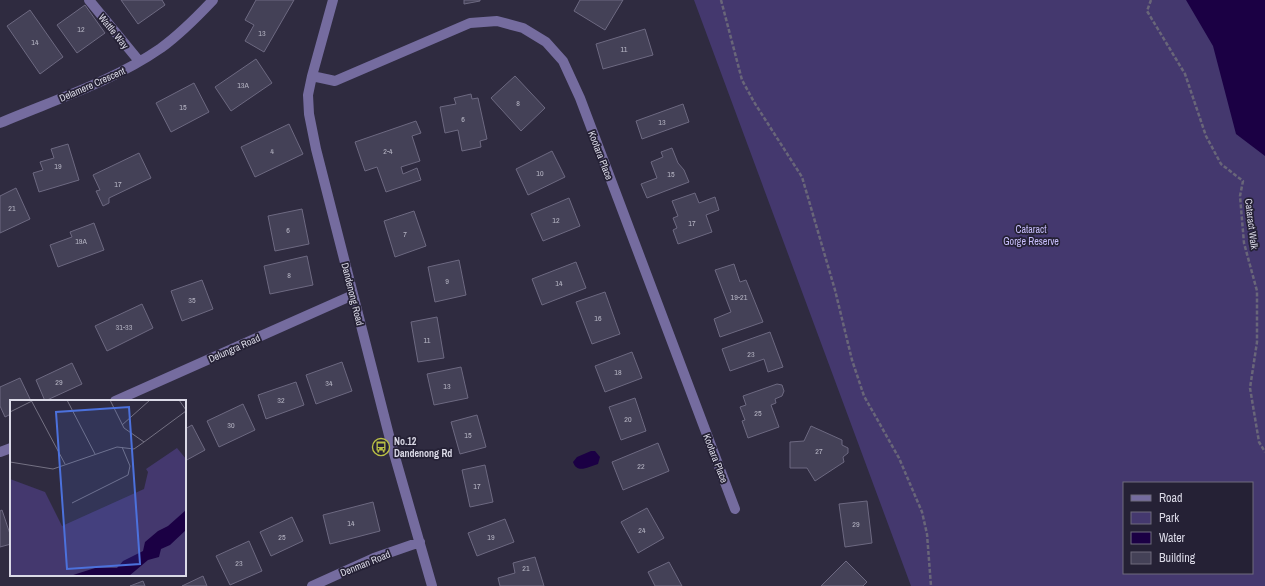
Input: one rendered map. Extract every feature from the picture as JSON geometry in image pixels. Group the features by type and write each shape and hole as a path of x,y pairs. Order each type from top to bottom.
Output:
{"street":[{"name":"Wattle Way","path":"89,0 139,61"},
{"name":"Delamere Crescent","path":"0,122 117,74 162,47 194,20 213,0"},
{"name":"Dandenong Road","path":"332,0 308,95 309,114 316,149 391,444 432,586"},
{"name":"Kootara Place","path":"312,76 335,81 470,23 497,21 523,28 546,42 563,60 580,98 736,509"},
{"name":"Delungra Road","path":"117,400 353,295"},
{"path":"0,452 10,448"},
{"name":"Denman Road","path":"312,586 374,558 420,542"}],"path":[{"path":"721,0 742,80 754,102 802,177 835,290 852,360 864,396 899,458 922,512 927,534 931,586"},
{"name":"Cataract Walk","path":"1151,0 1147,11 1185,74 1206,136 1221,164 1243,181 1240,196 1244,243 1257,291 1257,342 1250,388 1259,442 1265,452"}],"green space":[{"name":"Cataract Gorge Reserve","path":"694,0 1265,0 1265,586 911,586"}],"water":[{"path":"1186,0 1265,0 1265,156 1236,134 1213,46"},
{"path":"591,451 595,451 600,457 598,464 583,469 577,468 573,462 577,457"}],"building":[{"path":"121,0 162,0 165,5 138,24"},
{"path":"256,0 294,0 264,52 245,41 254,25 245,20"},
{"path":"464,0 480,0 480,1 464,4"},
{"path":"580,0 623,0 605,30 574,11"},
{"path":"85,5 105,33 77,53 57,25"},
{"path":"30,10 63,57 40,74 7,26"},
{"path":"645,29 653,55 603,69 596,44"},
{"path":"256,59 272,83 231,111 215,87"},
{"path":"515,76 545,108 521,131 491,98"},
{"path":"194,83 209,112 171,132 156,103"},
{"path":"471,94 472,99 478,98 487,139 480,141 481,147 462,151 458,130 445,133 440,107 456,104 454,98"},
{"path":"683,104 689,122 642,139 636,121"},
{"path":"416,121 421,133 412,136 420,161 401,167 403,174 417,168 421,180 386,192 377,167 365,171 355,142"},
{"path":"289,124 303,154 255,177 241,147"},
{"path":"68,144 79,180 39,192 33,173 43,170 40,162 54,158 51,149"},
{"path":"672,148 678,163 684,170 689,182 647,198 641,184 657,178 651,162 663,157 661,152"},
{"path":"552,151 565,177 528,195 516,169"},
{"path":"139,153 151,178 109,198 109,203 103,206 96,191 100,190 93,175"},
{"path":"16,188 30,219 0,233 0,196"},
{"path":"695,193 699,203 715,197 719,210 706,215 712,232 678,244 673,230 677,228 673,218 678,216 672,201"},
{"path":"569,198 580,226 543,241 531,214"},
{"path":"302,209 309,244 275,251 268,216"},
{"path":"414,211 426,246 395,257 384,221"},
{"path":"94,223 104,250 58,267 50,245 72,237 70,232"},
{"path":"307,256 313,285 270,294 264,266"},
{"path":"459,260 466,295 435,302 428,267"},
{"path":"576,262 586,288 542,305 532,279"},
{"path":"734,264 740,282 746,280 763,322 720,337 714,319 731,312 715,270"},
{"path":"202,280 213,309 182,321 171,291"},
{"path":"605,292 620,334 592,344 576,302"},
{"path":"142,304 153,328 107,351 95,326"},
{"path":"437,317 444,358 418,362 411,322"},
{"path":"770,332 783,367 768,372 764,359 730,371 722,349"},
{"path":"632,352 642,378 605,392 595,366"},
{"path":"342,362 352,391 316,404 306,375"},
{"path":"72,363 82,384 45,400 36,380"},
{"path":"461,367 468,398 434,405 427,374"},
{"path":"20,378 31,400 10,400 10,414 5,417 0,406 0,387"},
{"path":"296,382 304,405 266,419 258,395"},
{"path":"777,384 782,385 784,391 782,396 775,399 776,403 771,405 779,427 748,438 742,421 745,420 740,407 746,405 743,396"},
{"path":"635,398 646,431 621,440 609,407"},
{"path":"243,404 255,430 219,447 207,421"},
{"path":"477,415 486,447 460,454 451,422"},
{"path":"192,425 205,450 186,460 186,428"},
{"path":"811,426 842,440 842,445 848,448 848,453 843,457 844,462 815,481 807,468 790,468 790,442 804,441"},
{"path":"658,443 669,471 623,490 612,462"},
{"path":"485,465 493,502 470,507 462,470"},
{"path":"867,501 872,543 845,547 839,504"},
{"path":"373,502 380,531 330,544 323,515"},
{"path":"647,508 664,538 638,553 621,522"},
{"path":"2,510 10,534 10,544 0,547 0,511"},
{"path":"292,517 303,541 271,556 260,532"},
{"path":"505,519 514,542 477,556 468,533"},
{"path":"249,541 262,571 230,585 216,556"},
{"path":"535,557 544,586 500,586 498,578 515,573 513,563"},
{"path":"846,561 867,582 863,586 821,586"},
{"path":"669,562 682,586 655,586 648,572"},
{"path":"203,576 207,586 182,586"},
{"path":"143,581 145,586 130,586"}],"place":[{"name":"No.12 Dandenong Rd","path":"381,447"}]}
